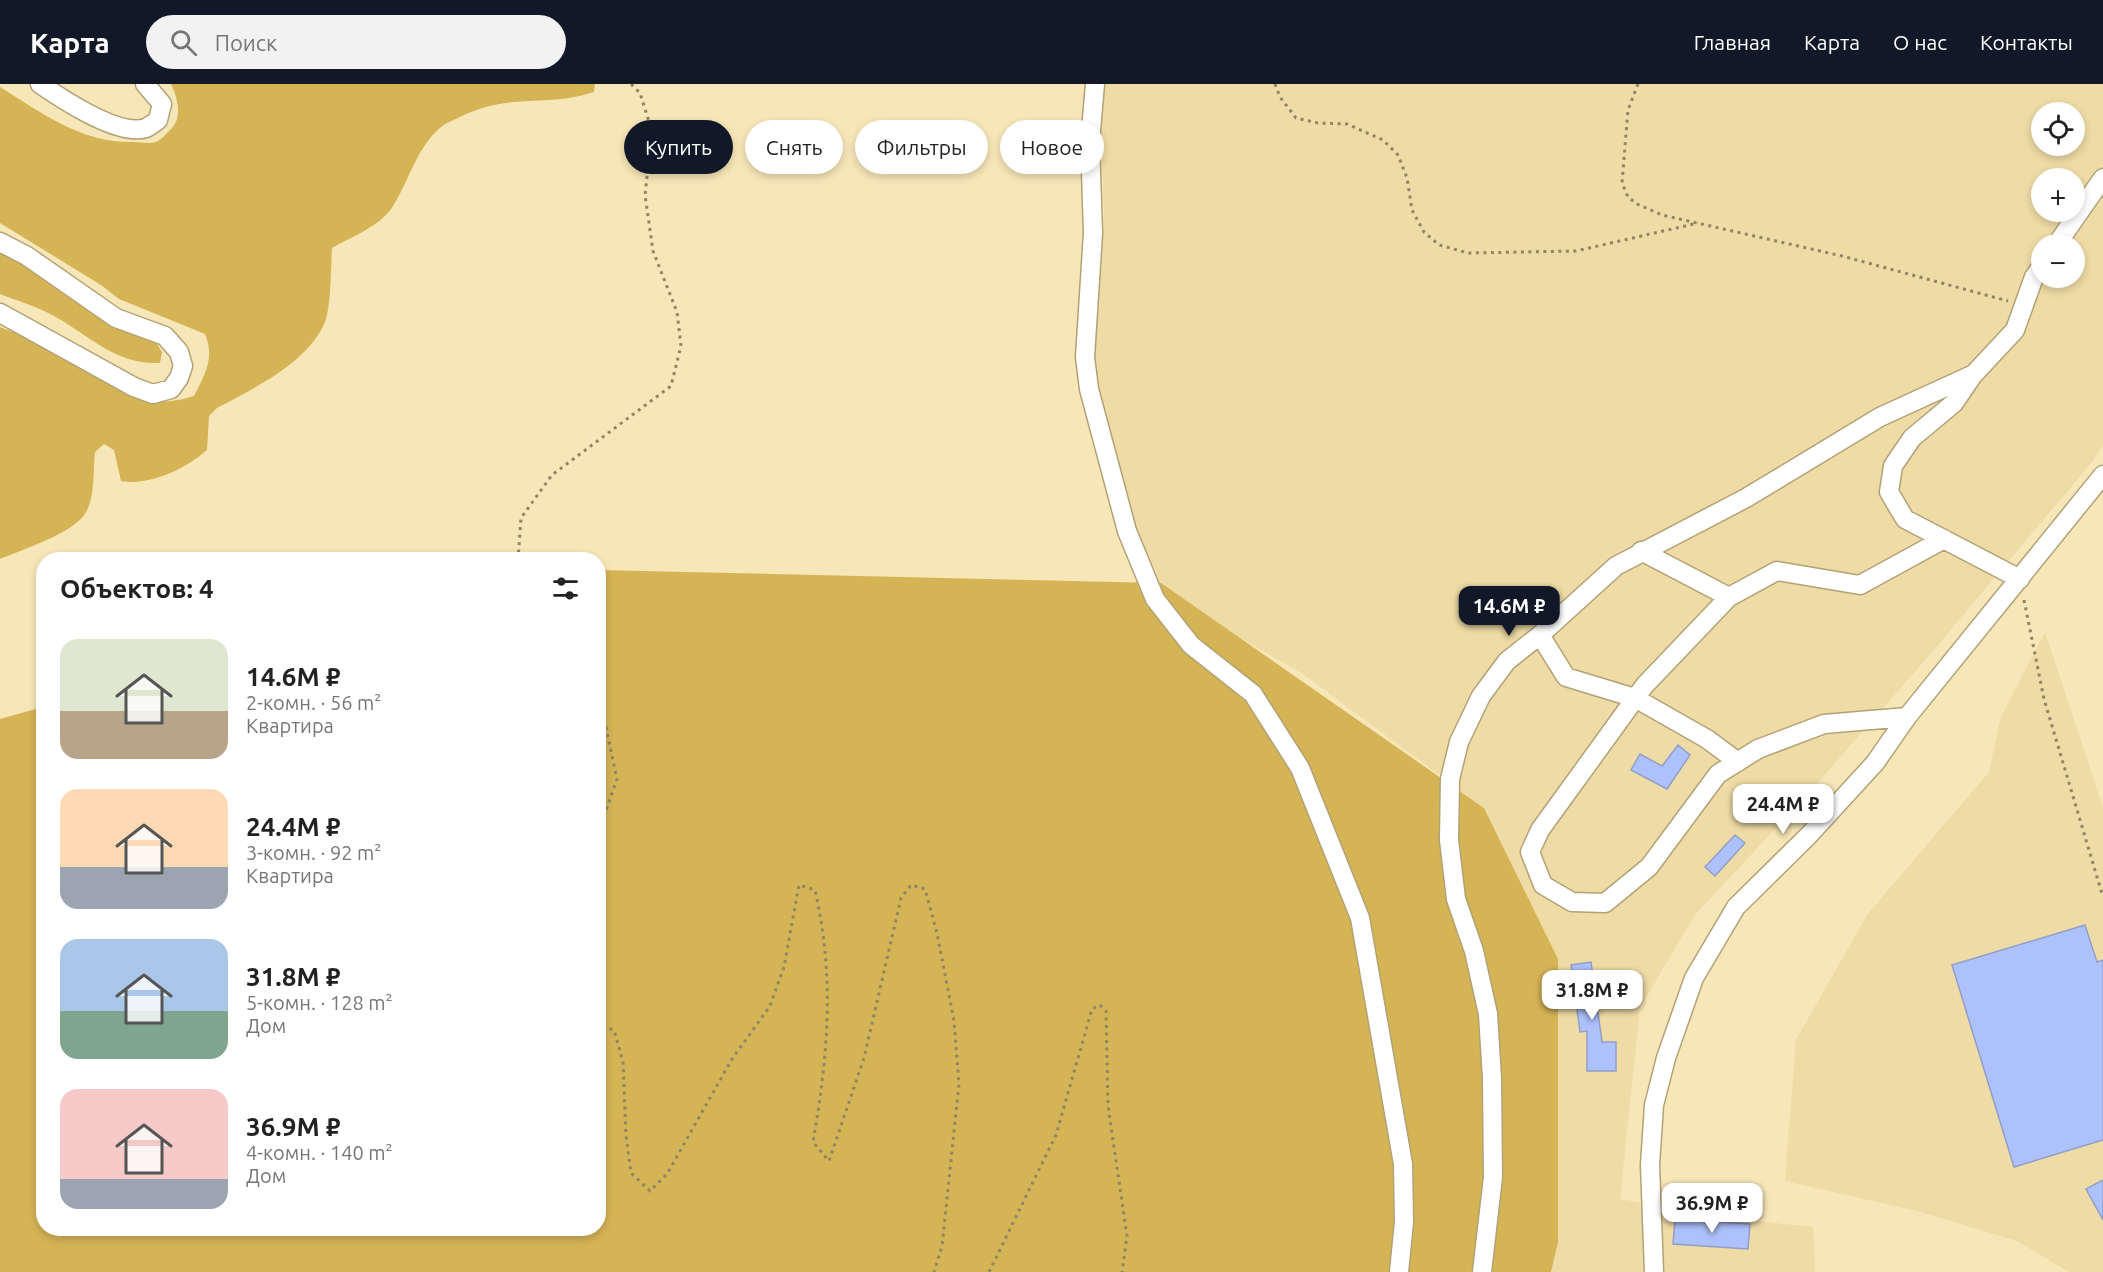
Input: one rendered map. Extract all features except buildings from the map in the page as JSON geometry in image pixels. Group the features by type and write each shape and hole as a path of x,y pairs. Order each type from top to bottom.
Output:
{"street":[{"path":"40,84 82,112 126,127 144,129 158,120 162,104 145,84"},
{"path":"1095,84 1090,142 1093,233 1085,357 1089,389 1127,531 1155,600 1191,645 1253,694 1300,768 1360,918 1402,1164 1404,1222 1399,1272"},
{"path":"2064,234 2103,178"},
{"path":"0,242 27,256 116,318 165,336 180,352 183,366 179,378 171,389 153,394 134,387 0,314"},
{"path":"2020,579 1905,519 1889,492 1893,466 1912,438 1954,403 1974,374 2015,330 2031,285"},
{"path":"1482,1272 1493,1177 1492,1078 1488,1014 1474,951 1456,899 1449,840 1450,779 1459,742 1481,696 1507,661 1540,635 1616,566 1746,498 1880,417 1974,374"},
{"path":"1654,1272 1650,1165 1654,1105 1666,1058 1694,978 1736,907 1809,835 1875,763 1907,717 2103,475"},
{"path":"1907,717 1824,724 1758,749 1718,774 1649,867 1605,903 1572,902 1543,885 1530,852 1540,830 1635,698 1729,597 1777,571 1860,585 1944,539"},
{"path":"1641,551 1729,597"},
{"path":"1540,635 1566,677 1635,698 1707,739 1738,762"}],"path":[{"path":"519,552 521,518 552,475 671,386 681,346 677,312 653,251 645,195 652,131 640,93 631,84"},
{"path":"1275,84 1280,97 1296,118 1318,123 1347,124 1383,140 1398,155 1407,178 1412,210 1424,232 1439,245 1468,253 1576,251 1699,223"},
{"path":"1638,84 1628,110 1622,183 1628,197 1637,204 1662,215 1842,256 2024,305"},
{"path":"2020,579 2044,699 2103,897"},
{"path":"606,728 617,779 606,810"},
{"path":"606,1028 614,1030 623,1062 626,1135 631,1173 650,1191 666,1174 732,1059 770,1006 784,967 799,885 815,890 829,974 827,1045 813,1142 830,1161 864,1058 901,898 911,885 925,889 937,933 954,1021 959,1084 942,1246 934,1272"},
{"path":"989,1272 1056,1135 1081,1050 1087,1021 1092,1009 1100,1005 1106,1011 1108,1106 1127,1236 1122,1272"}],"shaded area":[{"path":"171,84 595,84 594,92 576,97 495,105 478,109 442,126 425,146 388,213 373,225 332,248 327,315 317,337 293,362 278,373 217,408 209,416 207,450 188,464 167,474 132,482 121,481 114,450 104,444 95,452 92,495 83,517 50,539 0,559 0,327 73,357 129,393 156,401 173,401 194,396 207,366 209,351 205,334 119,299 101,285 0,223 0,87 47,116 79,132 114,141 150,143 162,138 177,120 176,96"},
{"path":"1105,84 2103,84 2103,444 2092,462 1926,659 1814,787 1695,915 1640,1007 1620,1199 1670,1208 1756,1210 1755,1221 1813,1227 1815,1272 1551,1272 1558,1242 1558,959 1484,808 1303,674 1196,612 1161,583 1123,499 1094,372 1104,210 1104,120 1100,120"},
{"path":"0,250 156,342 162,352 160,363 129,359 116,354 46,312 0,294"},
{"path":"606,570 1161,583 1484,808 1558,959 1558,1242 1551,1272 0,1272 0,719 36,709 36,1236 606,1236"},
{"path":"2045,632 2103,808 2103,1272 2069,1272 2017,1241 1917,1211 1785,1181 1796,1040 1867,915 1989,772 2001,717"}]}
